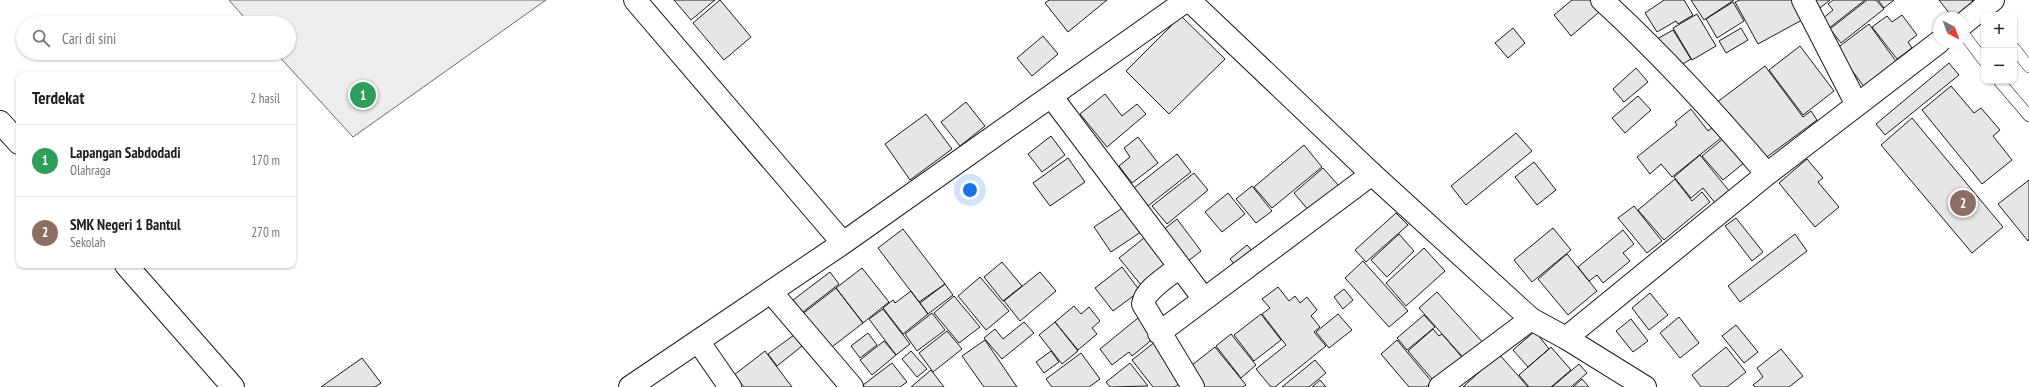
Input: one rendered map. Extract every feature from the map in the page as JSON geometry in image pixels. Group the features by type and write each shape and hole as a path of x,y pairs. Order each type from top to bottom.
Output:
{"street":[{"path":"635,0 843,243"},
{"path":"1602,0 1732,133 1767,174"},
{"path":"1803,0 1857,105"},
{"path":"630,387 843,243 1051,96 1196,2 1372,174 1531,319 1566,338 1645,387"},
{"path":"1969,20 1989,8"},
{"path":"1566,338 1767,174 1933,47"},
{"path":"1051,96 1204,299"},
{"path":"0,122 16,140"},
{"path":"1159,333 1372,174"},
{"path":"1179,267 1148,293 1144,299 1145,310 1193,387"},
{"path":"129,268 233,387"},
{"path":"772,292 852,387"},
{"path":"1440,387 1531,319"},
{"path":"698,341 730,387"}],"lane":[{"path":"1969,41 1981,57"},
{"path":"2017,52 2029,67"},
{"path":"2002,84 2029,116"}],"shaded area":[{"path":"229,0 546,0 353,137 296,75 296,72 293,72 282,60 296,60 296,16 243,16"}],"building":[{"path":"674,0 715,0 691,20"},
{"path":"720,0 751,37 724,60 693,23"},
{"path":"1049,0 1107,0 1068,32 1045,3"},
{"path":"1572,0 1597,0 1604,8 1571,36 1554,15"},
{"path":"1664,0 1684,0 1693,15 1678,24 1676,21 1657,32 1645,13"},
{"path":"1691,0 1734,0 1704,20"},
{"path":"1740,0 1792,0 1802,20 1758,44 1735,2"},
{"path":"1814,0 1830,0 1820,8"},
{"path":"1833,0 1865,0 1828,29 1821,20 1833,10 1828,4"},
{"path":"1867,0 1876,0 1884,9 1841,43 1830,29"},
{"path":"1878,0 1894,0 1884,8"},
{"path":"1939,0 1973,1 1960,12 1948,12"},
{"path":"1733,2 1744,21 1717,38 1706,19"},
{"path":"1697,14 1716,46 1692,60 1673,28"},
{"path":"1902,15 1917,35 1908,42 1912,48 1897,59 1872,27 1887,16 1892,22"},
{"path":"1181,16 1225,59 1169,114 1126,71"},
{"path":"1869,24 1898,64 1865,88 1836,49"},
{"path":"1513,28 1525,43 1508,58 1495,43"},
{"path":"1741,28 1748,40 1726,53 1719,41"},
{"path":"1673,30 1691,59 1676,68 1657,39"},
{"path":"1043,36 1058,54 1032,76 1017,58"},
{"path":"1800,46 1834,91 1803,115 1769,70"},
{"path":"1949,63 1959,75 1885,135 1876,124"},
{"path":"1765,66 1803,117 1811,111 1817,120 1760,162 1716,103"},
{"path":"1636,68 1648,82 1624,102 1613,89"},
{"path":"1951,86 1974,113 1981,108 2000,130 1993,136 2012,160 1982,184 1922,110"},
{"path":"1105,94 1122,116 1137,104 1146,114 1107,147 1080,114"},
{"path":"1638,96 1651,110 1625,133 1612,118"},
{"path":"966,102 985,126 960,146 941,122"},
{"path":"1691,109 1708,131 1717,124 1726,134 1672,177 1661,164 1650,174 1637,157 1677,125 1675,122"},
{"path":"926,114 952,149 910,180 885,144"},
{"path":"1912,118 2003,227 1972,253 1881,145"},
{"path":"1516,133 1532,151 1466,205 1451,186"},
{"path":"1730,133 1750,158 1723,180 1702,156"},
{"path":"1051,136 1065,155 1042,172 1028,154"},
{"path":"1138,137 1158,163 1132,183 1119,166 1130,157 1124,148"},
{"path":"1304,145 1322,167 1272,208 1254,187"},
{"path":"1177,154 1191,172 1148,206 1134,188"},
{"path":"1700,155 1730,192 1716,204 1703,188 1691,198 1674,177"},
{"path":"1068,158 1085,182 1050,206 1033,183"},
{"path":"1807,159 1823,178 1818,182 1839,207 1815,227 1779,183"},
{"path":"1534,162 1556,190 1537,205 1515,177"},
{"path":"1323,168 1339,186 1309,211 1294,193"},
{"path":"1194,173 1208,190 1167,224 1152,206"},
{"path":"1675,179 1692,201 1702,192 1710,202 1664,240 1638,210"},
{"path":"2029,180 2029,239 2028,241 1998,204"},
{"path":"1252,186 1272,211 1256,223 1236,199"},
{"path":"1228,193 1245,214 1222,232 1205,212"},
{"path":"1127,205 1144,230 1111,252 1094,227"},
{"path":"1634,206 1662,241 1647,253 1618,218"},
{"path":"1396,213 1408,225 1366,262 1355,250"},
{"path":"1736,218 1763,252 1752,261 1725,226"},
{"path":"1177,219 1201,251 1182,266 1158,234"},
{"path":"1553,228 1571,250 1532,282 1514,260"},
{"path":"903,229 945,284 919,302 878,248"},
{"path":"1623,230 1634,244 1623,253 1630,261 1603,283 1597,275 1589,281 1578,267"},
{"path":"1149,234 1171,262 1141,285 1119,258"},
{"path":"1399,234 1414,251 1387,277 1371,260"},
{"path":"1795,234 1807,251 1740,302 1728,286"},
{"path":"1247,245 1254,253 1237,267 1230,259"},
{"path":"1424,248 1445,271 1406,306 1386,283"},
{"path":"1567,254 1597,291 1568,315 1538,279"},
{"path":"1363,261 1408,311 1389,327 1345,278"},
{"path":"1002,262 1022,286 1003,301 984,277"},
{"path":"1122,267 1140,291 1113,311 1095,288"},
{"path":"862,268 889,302 863,323 836,288"},
{"path":"830,272 839,284 803,312 793,300"},
{"path":"1040,272 1056,291 1020,321 1004,301"},
{"path":"980,277 1009,311 986,330 958,296"},
{"path":"945,284 953,295 928,314 920,303"},
{"path":"1278,287 1289,301 1295,296 1300,303 1307,297 1317,310 1311,316 1320,327 1314,332 1326,346 1275,387 1271,387 1256,369 1286,345 1262,314 1270,308 1262,299"},
{"path":"836,288 863,323 828,350 801,315"},
{"path":"1344,289 1353,300 1343,309 1334,297"},
{"path":"911,291 928,314 903,334 883,308 893,300 895,303"},
{"path":"1437,292 1486,346 1467,362 1419,308"},
{"path":"1650,293 1668,315 1649,330 1632,308"},
{"path":"954,296 980,327 959,343 934,313"},
{"path":"1074,306 1081,314 1089,307 1100,321 1092,328 1097,334 1078,350 1055,322"},
{"path":"883,309 910,344 896,355 869,319"},
{"path":"932,313 945,330 917,351 905,334"},
{"path":"1261,314 1281,340 1254,361 1234,335"},
{"path":"1338,314 1352,330 1329,348 1316,332"},
{"path":"1424,315 1435,327 1407,350 1397,338"},
{"path":"1679,317 1699,343 1680,358 1660,333"},
{"path":"1138,318 1154,338 1132,356 1129,352 1112,365 1100,349"},
{"path":"1631,319 1648,341 1633,352 1616,331"},
{"path":"1024,322 1034,333 1002,359 984,338 995,329 1003,339"},
{"path":"1055,322 1078,351 1062,364 1039,335"},
{"path":"1736,325 1758,352 1744,363 1722,336"},
{"path":"1433,329 1439,336 1442,334 1467,363 1453,375 1447,368 1433,380 1408,351"},
{"path":"947,331 962,349 933,372 919,353"},
{"path":"1535,331 1549,349 1528,367 1513,350"},
{"path":"868,333 877,345 860,358 851,346"},
{"path":"1231,334 1256,365 1241,378 1216,346"},
{"path":"794,335 802,346 777,366 768,354"},
{"path":"985,340 1017,387 984,387 962,356"},
{"path":"1397,340 1432,382 1426,387 1409,387 1381,354"},
{"path":"884,341 896,355 872,375 860,360"},
{"path":"1155,342 1185,379 1175,387 1153,387 1132,360"},
{"path":"1215,347 1246,385 1243,387 1201,387 1187,369"},
{"path":"1551,347 1571,370 1551,387 1529,387 1519,375"},
{"path":"1726,347 1746,372 1727,387 1701,387 1692,375"},
{"path":"1781,349 1803,376 1789,387 1755,387 1753,385 1763,377 1757,368"},
{"path":"765,351 792,387 744,387 734,375"},
{"path":"911,351 927,369 917,377 902,359"},
{"path":"1051,351 1059,362 1044,373 1036,362"},
{"path":"1081,353 1100,379 1089,387 1052,387 1046,379"},
{"path":"1499,354 1528,387 1463,387"},
{"path":"362,358 381,383 375,387 321,387"},
{"path":"1315,360 1326,373 1309,387 1282,387"},
{"path":"892,363 907,382 900,387 864,387 863,385"},
{"path":"1130,363 1148,386 1110,387 1106,382"},
{"path":"1579,364 1587,373 1571,387 1552,387"},
{"path":"931,370 944,387 911,387"},
{"path":"1582,379 1589,387 1573,387"},
{"path":"1320,380 1326,387 1312,387"}],"place":[{"name":"Lapangan Sabdodadi","path":"363,95"},
{"name":"SMK Negeri 1 Bantul","path":"1963,203"}]}
